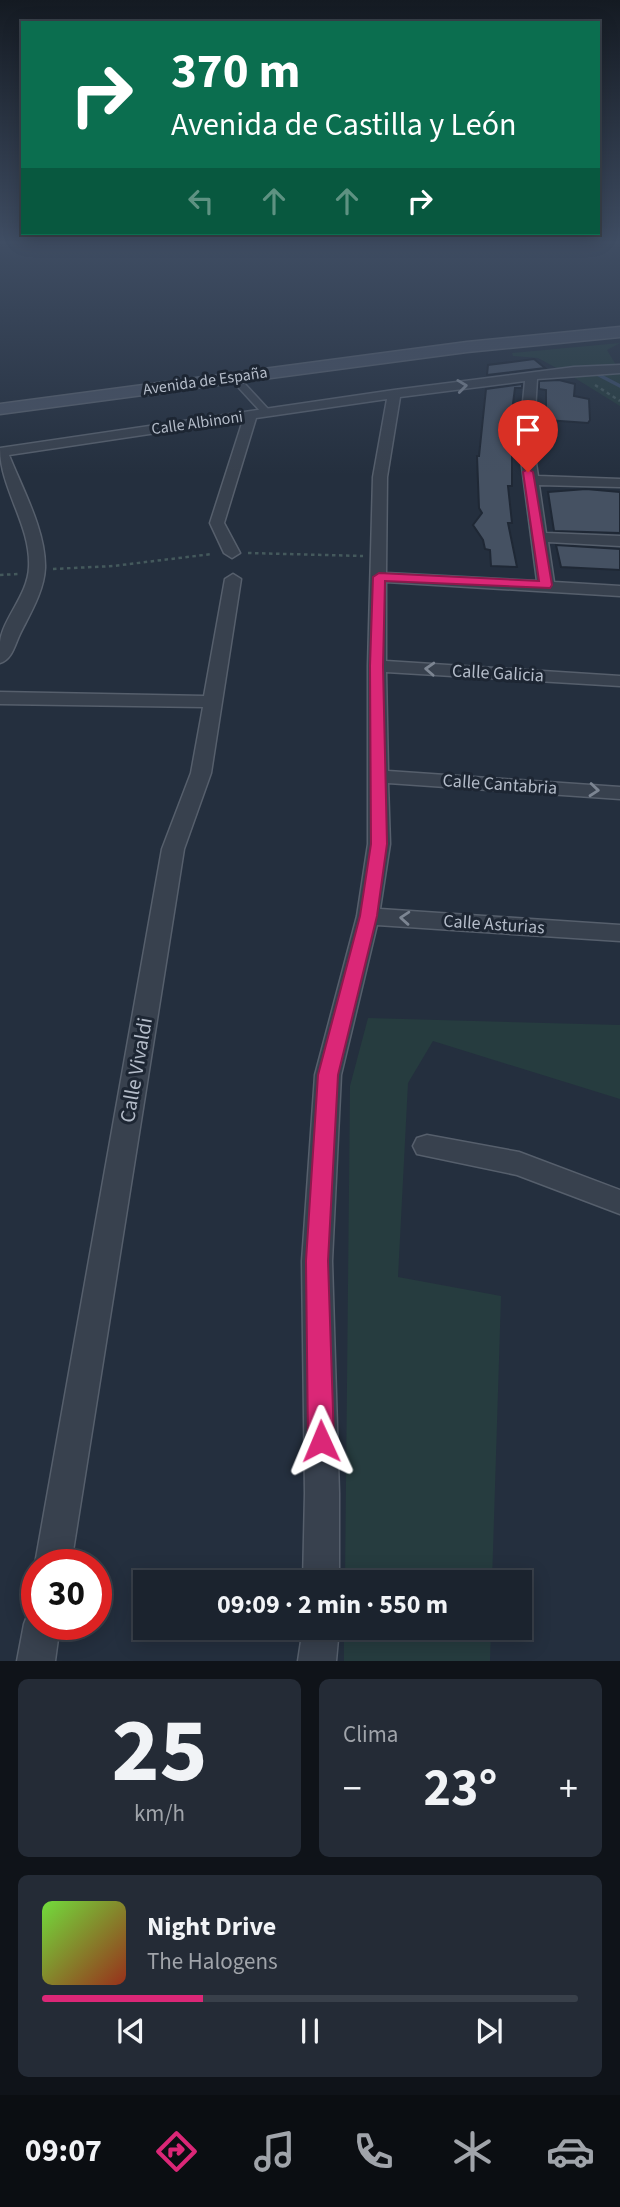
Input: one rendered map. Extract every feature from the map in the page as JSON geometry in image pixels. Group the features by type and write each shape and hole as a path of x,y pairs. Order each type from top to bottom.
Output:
{"main road":[{"name":"Avenida de España","path":"0,402 458,342 620,326"},
{"name":"Avenida de España","path":"0,409 440,351 620,332"}],"street":[{"name":"Calle Albinoni","path":"0,452 394,394 620,369"},
{"path":"531,377 526,444 546,585"},
{"path":"232,552 217,523 258,413 242,386"},
{"path":"321,1570 317,1261 328,1075 368,916 379,844 377,666 380,477 394,394"},
{"path":"0,452 27,523 37,567 25,605 0,658"},
{"path":"529,480 620,483"},
{"path":"538,537 620,541"},
{"path":"379,567 620,591"},
{"name":"Calle Vivaldi","path":"55,1549 173,849 201,774 233,579"},
{"name":"Calle Galicia","path":"377,666 620,681"},
{"path":"0,698 212,702"},
{"name":"Calle Cantabria","path":"380,776 620,793"},
{"name":"Calle Asturias","path":"368,916 620,933"},
{"path":"427,1146 519,1164 620,1202"},
{"path":"36,1661 40,1640"},
{"path":"317,1661 320,1640"}],"path":[{"path":"47,570 232,552 379,567"},
{"path":"0,575 24,573"}],"green space":[{"path":"620,343 607,350 616,365 560,370 538,358 513,356 512,353"},
{"path":"620,372 620,406 570,375"},
{"path":"368,1018 620,1025 620,1099 433,1041 408,1083 398,1277 501,1296 492,1570 345,1570 350,1086"},
{"path":"344,1640 491,1640 490,1661 344,1661"}],"building":[{"path":"534,359 545,368 487,375 488,365"},
{"path":"559,380 575,384 574,396 589,399 588,423 546,420 546,390 539,389 539,381"},
{"path":"522,384 522,388 515,388 512,411 512,486 508,486 512,523 508,523 517,567 491,566 490,550 485,549 483,540 473,525 482,513 479,508 477,456 486,389"},
{"path":"586,489 620,492 620,533 554,531 548,492"},
{"path":"556,545 620,549 620,570 561,567"}],"waterway":[{"path":"597,374 620,386"}],"route":[{"path":"321,1441 317,1261 328,1075 368,916 379,844 379,577 546,585 528,472"}]}
